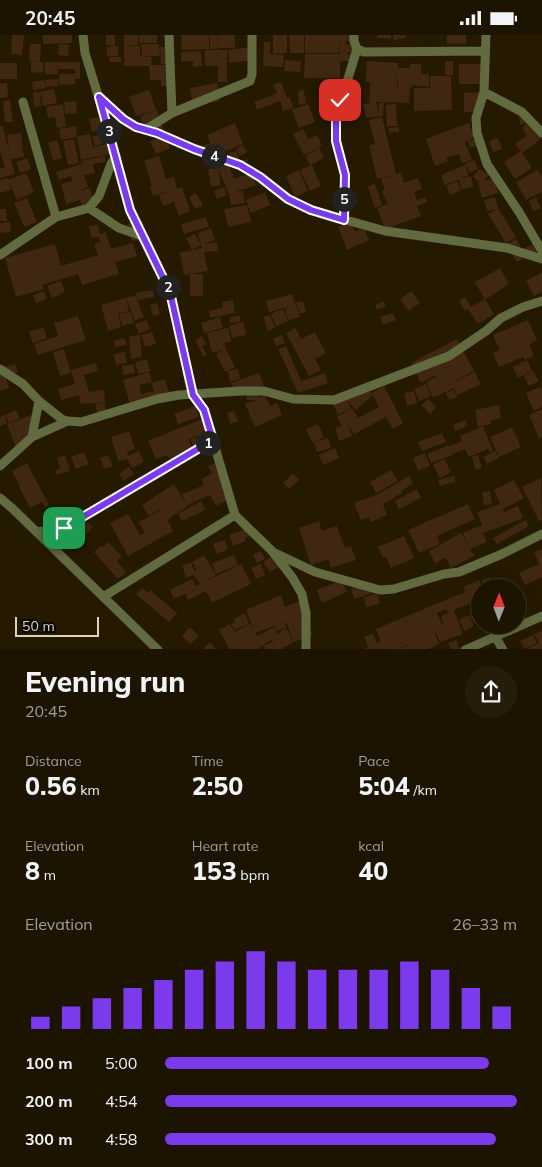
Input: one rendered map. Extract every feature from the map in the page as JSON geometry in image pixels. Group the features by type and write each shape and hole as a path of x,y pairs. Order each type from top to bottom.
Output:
{"street":[{"path":"83,35 85,53 130,210 170,292 193,395 204,410 235,515 272,551 292,577 302,594 306,613 306,649"},
{"path":"169,35 172,113"},
{"path":"145,129 172,113 250,81 252,74 252,35"},
{"path":"344,220 345,175 336,141 336,117 357,49 354,35"},
{"path":"486,35 484,92 476,118 477,133 487,164 542,251"},
{"path":"357,49 364,52 485,51"},
{"path":"484,92 522,112 542,133"},
{"path":"99,97 123,119 136,127 240,165 260,177 288,199 311,210 385,231 508,248 542,259"},
{"path":"23,102 56,217"},
{"path":"0,255 56,217 89,208 98,197 116,156"},
{"path":"89,208 120,227 142,236"},
{"path":"0,466 32,437 68,421 81,422 157,399 240,391 264,391 293,399 334,400 449,356 486,331 501,318 523,307 542,301"},
{"path":"0,369 22,384 39,401 68,421"},
{"path":"32,437 39,401"},
{"path":"37,533 64,528 213,440"},
{"path":"0,498 158,649"},
{"path":"103,597 235,515"},
{"path":"52,547 64,528"},
{"path":"272,551 314,572 380,590 394,589 444,574 460,572 542,534"},
{"path":"466,649 542,616"},
{"path":"495,637 503,649"}],"building":[{"path":"12,35 24,35 22,55 11,54"},
{"path":"43,35 72,35 72,43 43,44"},
{"path":"106,35 115,35 115,46 106,45"},
{"path":"124,35 138,35 138,45 124,46"},
{"path":"139,35 157,35 157,43 139,43"},
{"path":"181,35 209,35 209,49 182,50"},
{"path":"210,35 217,35 218,49 210,49"},
{"path":"218,35 235,35 235,48 218,48"},
{"path":"273,35 287,35 287,53 273,54"},
{"path":"289,35 304,35 304,53 290,53"},
{"path":"305,35 354,35 354,41 346,41 346,45 353,44 354,52 347,52 347,54 352,54 352,61 340,61 340,78 304,78 305,54 340,54 340,41 339,53 305,53"},
{"path":"377,35 391,35 391,39 377,38"},
{"path":"393,35 406,35 406,38 393,40"},
{"path":"447,35 466,35 466,44 447,44"},
{"path":"264,42 270,42 270,54 284,55 283,67 263,66"},
{"path":"30,44 41,44 40,62 29,61"},
{"path":"59,44 69,45 68,56 58,55"},
{"path":"141,44 159,44 160,56 142,56"},
{"path":"118,46 118,56 107,56 107,47"},
{"path":"124,46 140,46 140,56 152,57 151,65 172,65 173,86 161,86 161,80 150,80 149,66 124,66"},
{"path":"160,47 172,47 173,64 161,64"},
{"path":"251,47 253,60 229,63 228,50"},
{"path":"205,50 227,50 227,82 218,82 218,66 205,66"},
{"path":"201,51 202,66 193,67 193,61 181,62 181,52"},
{"path":"109,57 121,57 121,62 109,62"},
{"path":"285,60 301,61 300,72 284,71"},
{"path":"367,61 398,63 398,68 410,68 410,64 421,64 421,74 429,74 429,87 412,85 409,103 376,102 379,114 379,103 384,103 383,116 366,118 363,104 373,102 369,102 370,82 366,82"},
{"path":"445,61 453,61 453,75 445,75"},
{"path":"31,62 43,62 44,72 31,73"},
{"path":"45,62 80,62 80,79 75,79 75,84 59,85 59,74 75,74 75,69 58,69 58,74 45,74"},
{"path":"0,63 17,63 17,79 0,79"},
{"path":"459,64 482,64 482,84 459,84"},
{"path":"430,76 451,76 452,110 414,111 414,88 430,88"},
{"path":"58,79 58,86 46,87 46,80"},
{"path":"45,80 46,88 33,90 32,82"},
{"path":"281,82 287,98 290,97 293,108 283,111 280,101 257,110 254,102 277,93 273,85"},
{"path":"0,83 7,83 8,97 0,98"},
{"path":"217,83 220,101 193,106 190,88"},
{"path":"54,89 57,103 43,106 40,92"},
{"path":"149,90 156,110 136,116 129,97"},
{"path":"304,90 306,104 299,105 298,91"},
{"path":"33,92 40,92 41,106 34,107"},
{"path":"481,92 482,111 464,112 464,93"},
{"path":"10,100 13,122 5,122 3,101"},
{"path":"76,101 77,113 65,114 64,102"},
{"path":"63,104 66,127 57,128 55,117 48,118 46,107"},
{"path":"308,104 315,122 299,128 292,110"},
{"path":"396,104 397,126 387,126 386,105"},
{"path":"157,110 164,130 147,135 140,116"},
{"path":"524,115 526,123 520,125 519,116"},
{"path":"99,117 103,129 92,132 89,119"},
{"path":"382,117 396,174 401,172 404,183 418,178 422,189 414,192 417,200 425,197 427,202 417,206 421,216 385,229 377,208 388,204 382,191 385,190 381,179 394,175 377,179 369,145 375,144 369,120"},
{"path":"529,122 542,138 522,153 532,168 515,179 504,162 521,151 515,144 527,135 522,128"},
{"path":"235,123 243,144 205,160 200,147 210,143 207,135"},
{"path":"469,123 474,138 465,142 472,160 462,163 459,154 446,158 448,161 435,166 426,139"},
{"path":"3,126 9,152 7,135 21,133 24,157 11,159 15,174 0,178 0,169 5,167 0,152 0,127"},
{"path":"76,126 77,136 90,134 93,147 108,144 110,154 81,160 77,137 61,140 59,129"},
{"path":"399,127 399,132 389,133 389,128"},
{"path":"303,129 308,139 317,135 322,146 304,155 293,134"},
{"path":"104,133 107,142 95,146 92,137"},
{"path":"165,135 170,148 156,154 150,141"},
{"path":"498,138 502,149 493,152 489,141"},
{"path":"74,139 79,163 68,165 63,141"},
{"path":"477,139 479,145 470,148 468,141"},
{"path":"57,140 62,158 53,160 48,143"},
{"path":"243,145 247,152 240,156 236,149"},
{"path":"319,148 324,158 310,165 305,156"},
{"path":"237,151 239,161 247,159 248,162 231,166 228,153"},
{"path":"105,156 106,162 93,164 95,173 84,175 88,187 78,191 90,188 94,202 82,206 80,200 66,204 61,184 72,181 71,176 59,180 56,172 81,164 83,171 81,161"},
{"path":"159,156 166,179 174,177 177,189 182,187 190,211 179,216 174,203 183,199 163,206 159,195 174,189 153,196 150,186 152,186 144,161"},
{"path":"226,157 234,179 252,173 256,185 235,192 243,191 245,203 231,205 229,194 218,168 221,185 211,187 208,169 217,167 215,161"},
{"path":"27,158 31,169 20,173 16,162"},
{"path":"474,160 478,169 470,173 465,164"},
{"path":"489,164 494,174 488,176 484,181 494,178 498,193 482,198 478,183 480,182 473,177 479,169 487,174 483,167"},
{"path":"312,165 321,186 310,191 300,170"},
{"path":"465,165 469,175 460,178 471,176 473,187 461,189 459,179 445,185 441,175"},
{"path":"299,170 308,191 295,197 286,176"},
{"path":"538,170 542,177 542,194 541,192 526,200 516,182"},
{"path":"26,173 34,192 17,200 8,180"},
{"path":"8,178 11,190 0,193 0,180"},
{"path":"457,181 461,190 450,195 446,186"},
{"path":"375,184 382,205 375,208 368,186"},
{"path":"224,187 227,195 217,199 214,191"},
{"path":"265,192 270,205 251,213 246,200"},
{"path":"196,193 203,206 195,209 189,197"},
{"path":"495,197 498,208 516,237 506,243 488,214 497,209 487,211 484,200"},
{"path":"536,197 541,208 533,211 529,201"},
{"path":"27,198 37,222 24,227 14,203"},
{"path":"247,205 251,222 228,227 224,209"},
{"path":"0,209 6,209 7,221 0,221"},
{"path":"206,217 209,227 184,234 181,224"},
{"path":"351,221 355,232 364,228 369,240 347,250 338,227"},
{"path":"10,222 11,232 0,233 0,223"},
{"path":"134,222 138,240 132,241 128,224"},
{"path":"98,225 100,234 106,232 111,249 133,243 137,256 115,262 119,274 82,285 78,274 42,285 44,289 16,297 5,258 55,244 61,266 98,255 94,244 100,242 99,237 91,238 89,226"},
{"path":"211,228 215,240 203,244 217,242 218,251 204,252 208,271 184,275 180,253 202,248 198,233"},
{"path":"195,234 201,245 192,250 186,238"},
{"path":"516,239 522,250 533,244 537,251 517,262 506,245"},
{"path":"500,268 509,284 485,300 475,282"},
{"path":"542,272 542,291 534,296 526,281"},
{"path":"190,274 203,274 203,296 190,296"},
{"path":"61,281 65,292 52,298 47,286"},
{"path":"153,290 154,297 137,300 136,293"},
{"path":"44,291 47,299 36,303 33,295"},
{"path":"411,291 420,303 409,311 400,299"},
{"path":"292,294 295,303 303,301 306,312 300,314 296,305 300,317 288,320 285,309 293,306 269,312 266,301"},
{"path":"135,295 144,317 135,321 126,298"},
{"path":"465,297 471,307 485,299 494,314 478,324 468,309 465,311 459,301"},
{"path":"126,298 129,311 118,314 121,327 108,331 101,305"},
{"path":"233,300 235,313 210,318 209,311 223,308 222,302"},
{"path":"384,301 386,306 377,310 375,305"},
{"path":"157,303 160,314 153,316 150,305"},
{"path":"283,309 288,321 276,326 271,314"},
{"path":"131,312 134,323 122,326 119,314"},
{"path":"393,313 396,320 383,325 380,317"},
{"path":"270,315 275,328 268,331 263,317"},
{"path":"78,316 86,340 38,355 34,344 58,336 54,323"},
{"path":"240,316 240,322 230,323 230,317"},
{"path":"220,317 223,328 204,333 201,323"},
{"path":"146,320 150,329 139,334 135,324"},
{"path":"528,320 537,340 529,344 534,356 525,360 523,357 499,367 493,353 500,350 493,335"},
{"path":"243,322 246,335 232,338 229,326"},
{"path":"43,327 47,338 33,343 29,332"},
{"path":"228,328 231,341 224,343 235,367 225,372 216,354 223,350 212,353 207,333"},
{"path":"295,328 301,339 315,332 326,353 315,359 321,370 309,376 286,333"},
{"path":"152,332 156,344 145,347 141,335"},
{"path":"140,335 142,357 131,359 129,336"},
{"path":"282,335 285,343 276,346 273,339"},
{"path":"202,336 206,344 202,346 207,355 204,357 195,340"},
{"path":"125,338 127,345 115,347 114,341"},
{"path":"457,339 474,371 447,386 475,372 481,384 457,395 454,388 433,398 426,382 436,377 442,388 435,375 421,383 411,363"},
{"path":"286,346 301,381 325,373 328,383 298,393 278,349"},
{"path":"64,349 71,373 60,376 53,352"},
{"path":"125,352 127,363 116,365 114,354"},
{"path":"147,359 150,371 138,374 135,362"},
{"path":"527,360 532,371 518,378 513,367"},
{"path":"96,363 98,371 84,375 89,392 104,390 105,402 80,404 79,395 61,400 58,389 75,384 71,370"},
{"path":"15,364 18,372 7,377 4,367"},
{"path":"134,364 135,373 123,375 122,366"},
{"path":"0,365 2,365 9,388 0,391"},
{"path":"238,369 240,379 230,382 228,371"},
{"path":"533,371 539,381 529,386 524,376"},
{"path":"149,372 152,382 139,385 141,394 154,391 151,383 165,379 169,393 130,404 123,380"},
{"path":"259,373 264,385 249,391 258,390 259,398 265,395 270,406 277,403 282,415 255,427 245,404 256,400 247,400 246,391 236,395 231,383"},
{"path":"363,384 373,395 356,410 347,400 351,408 338,415 333,404 346,399"},
{"path":"426,384 431,396 419,401 414,389"},
{"path":"384,386 403,423 393,429 386,417 354,434 348,424 352,436 339,441 335,428 342,426 337,417 352,408 358,418 379,407 372,393"},
{"path":"540,387 542,391 542,407 534,411 526,393"},
{"path":"454,390 457,397 449,400 446,393"},
{"path":"414,391 417,403 407,406 404,393"},
{"path":"428,399 436,407 430,414 421,405"},
{"path":"104,402 107,414 98,416 95,404"},
{"path":"499,405 501,418 491,421 491,424 478,427 475,410"},
{"path":"195,406 199,417 178,424 174,414"},
{"path":"542,409 542,437 539,438 529,415"},
{"path":"16,410 20,418 9,423 5,415"},
{"path":"234,411 238,421 230,424 227,413"},
{"path":"5,415 7,423 0,426 0,417"},
{"path":"31,415 40,439 16,448 7,424"},
{"path":"202,419 207,432 185,441 189,440 193,450 169,459 168,455 156,459 148,441"},
{"path":"465,420 467,426 455,431 453,425"},
{"path":"318,424 324,437 312,443 306,429"},
{"path":"483,426 493,451 490,452 488,449 469,457 465,449 453,454 450,446 462,441 460,436"},
{"path":"512,427 521,447 499,457 490,437"},
{"path":"129,431 135,449 127,452 128,456 139,451 144,462 132,468 127,459 118,461 111,437"},
{"path":"210,433 212,440 193,446 191,439"},
{"path":"442,433 446,442 422,451 418,442"},
{"path":"328,438 331,448 317,452 314,442"},
{"path":"449,445 453,455 431,463 427,454"},
{"path":"335,448 339,458 323,465 319,455"},
{"path":"495,451 499,458 487,464 483,457"},
{"path":"84,452 89,464 76,469 71,457"},
{"path":"425,453 430,466 418,471 413,458"},
{"path":"65,455 70,471 56,475 55,470 60,469 57,458"},
{"path":"108,455 113,466 104,469 100,458"},
{"path":"478,455 482,468 475,470 472,457"},
{"path":"444,459 451,472 440,478 433,465"},
{"path":"220,461 231,486 222,490 227,500 216,506 210,495 187,505 167,520 173,531 128,556 110,523 128,514 140,535 145,533 139,522 161,510 149,516 142,505 174,484 186,504 182,494 204,485 201,479 212,474 208,466"},
{"path":"27,463 49,505 45,507 42,502 30,508 12,471"},
{"path":"129,467 134,474 123,481 119,474"},
{"path":"391,470 398,481 376,493 370,482"},
{"path":"293,473 299,480 289,489 283,483"},
{"path":"409,476 413,484 383,504 381,499 387,515 371,522 369,517 361,520 354,503 378,494"},
{"path":"454,476 455,482 440,486 438,480"},
{"path":"541,478 542,520 539,521 522,487"},
{"path":"514,480 524,498 503,509 504,512 518,506 523,518 483,533 487,542 470,549 474,556 451,568 446,558 435,563 429,551 461,533 467,543 463,533 482,525 477,512 500,504 494,490"},
{"path":"417,489 421,498 399,509 395,501"},
{"path":"490,491 492,504 484,505 482,492"},
{"path":"201,501 205,510 182,521 178,514"},
{"path":"468,504 475,519 437,536 440,544 419,553 408,530"},
{"path":"76,512 93,527 76,547 64,537 71,530 65,524"},
{"path":"526,520 529,526 497,544 493,538"},
{"path":"319,521 322,531 337,526 345,548 351,546 356,560 331,568 328,559 311,565 299,528"},
{"path":"249,528 252,535 245,538 246,541 233,546 229,535"},
{"path":"404,536 414,558 391,568 386,557 383,558 378,547"},
{"path":"225,540 228,549 217,554 213,544"},
{"path":"109,542 122,557 117,561 126,572 118,579 94,552"},
{"path":"542,549 542,577 526,585 526,579 522,579 519,573 539,564 534,552"},
{"path":"261,551 265,559 257,563 253,555"},
{"path":"204,555 216,575 206,581 241,564 251,584 212,603 206,591 188,600 185,594 174,599 170,590 192,579 196,586 200,584 194,575 186,578 182,565 191,562 194,571 197,570 192,562"},
{"path":"234,555 238,565 216,574 212,563"},
{"path":"272,556 279,567 270,572 263,562"},
{"path":"261,564 265,575 256,579 251,568"},
{"path":"342,580 347,592 322,603 317,590"},
{"path":"369,582 373,593 354,599 351,589"},
{"path":"471,584 471,603 454,610 463,634 440,642 435,633 439,644 429,649 400,649 416,641 398,649 364,649 368,647 364,637 373,634 377,643 381,642 376,629 465,592 463,587","holes":["446,609 448,613 441,616 444,629 437,613"]},
{"path":"142,588 148,593 150,590 177,613 169,622 136,594"},
{"path":"377,593 380,604 366,607 364,597"},
{"path":"281,595 285,607 300,601 313,635 282,649 276,649 271,640 258,649 229,649 219,630 230,624 234,632 250,624 253,629 246,610","holes":["285,622 294,642 286,628","277,625 275,626 276,631 285,628 277,634 274,627 257,636 255,633"]},
{"path":"245,613 249,624 234,630 231,624 235,622 234,619"},
{"path":"469,615 471,628 464,631 459,620"},
{"path":"190,627 199,636 190,644 182,636"},
{"path":"542,631 542,649 527,649 539,643 534,634"},
{"path":"533,635 537,643 524,649 520,641"},
{"path":"456,640 460,649 451,649 448,643"},
{"path":"210,642 216,649 203,649"},
{"path":"272,642 276,649 264,649 263,646"}],"route":[{"path":"64,528 213,440 204,410 193,395 170,292 130,210 99,97 123,119 136,127 157,133 194,149 240,165 260,177 288,199 311,210 344,220 345,175 336,141 336,117 340,100"}]}
